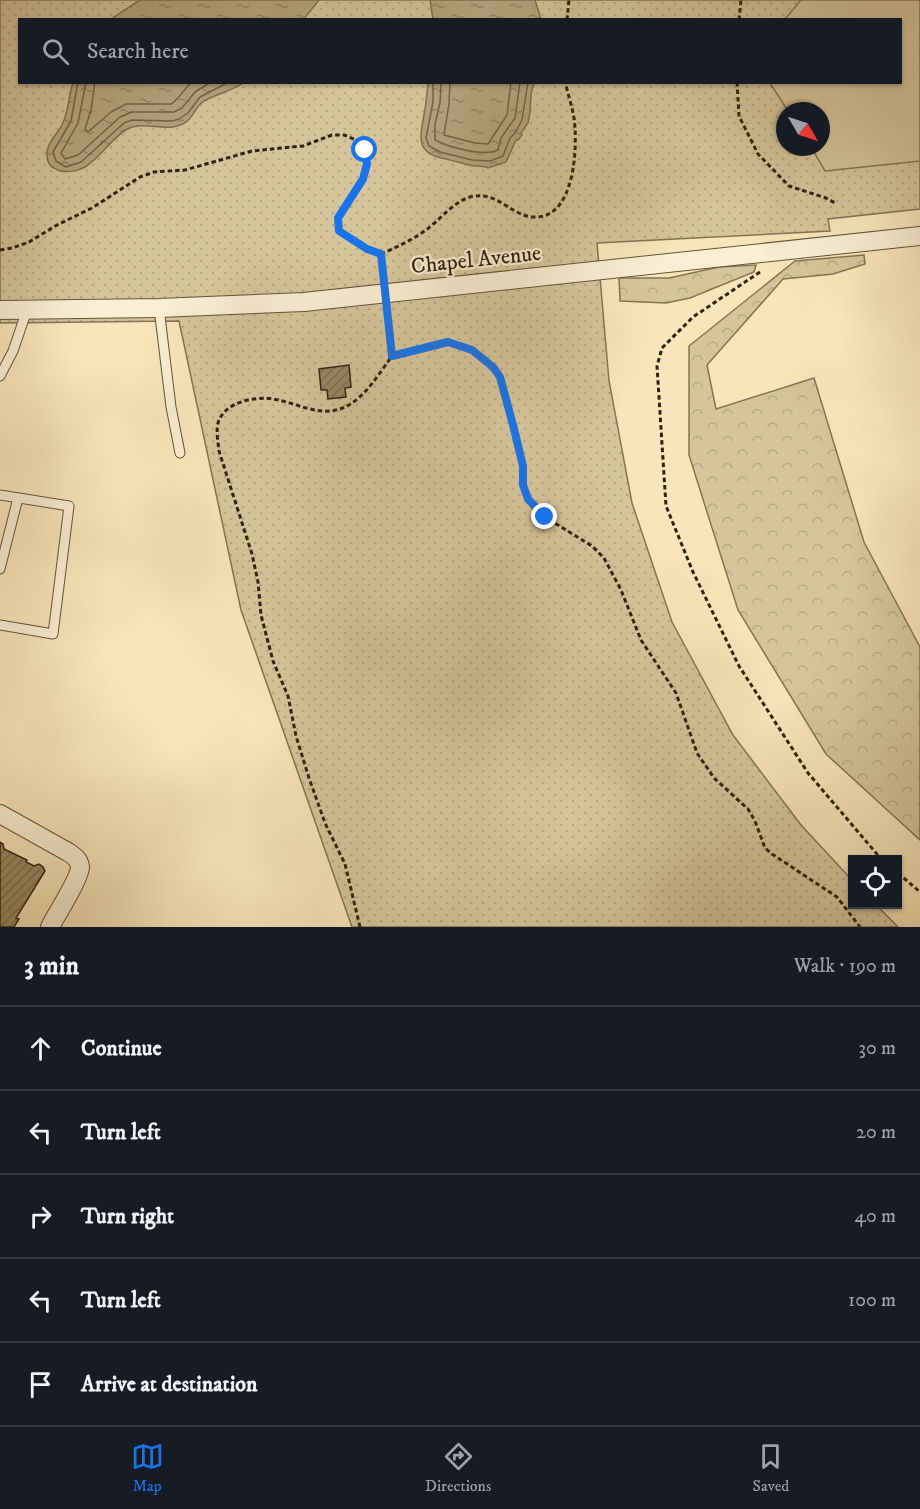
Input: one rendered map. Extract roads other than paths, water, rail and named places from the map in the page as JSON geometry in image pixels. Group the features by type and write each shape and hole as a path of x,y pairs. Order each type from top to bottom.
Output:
{"street":[{"name":"Chapel Avenue","path":"0,310 159,308 304,302 920,236"},
{"path":"0,814 77,858 80,869 76,880 50,927"}],"lane":[{"path":"159,308 171,407 180,453"},
{"path":"0,376 13,351 27,310"},
{"path":"0,495 69,506 53,634 0,625"},
{"path":"0,569 18,498"}],"water":[{"path":"140,0 319,0 305,18 113,18"},
{"path":"430,0 535,0 541,18 433,18"},
{"path":"73,84 241,84 204,101 189,120 180,125 173,127 138,126 127,129 85,167 66,172 54,169 50,165 47,152 64,122"},
{"path":"428,84 534,84 528,123 522,135 516,140 506,162 488,168 437,157 425,149 421,132"}]}
